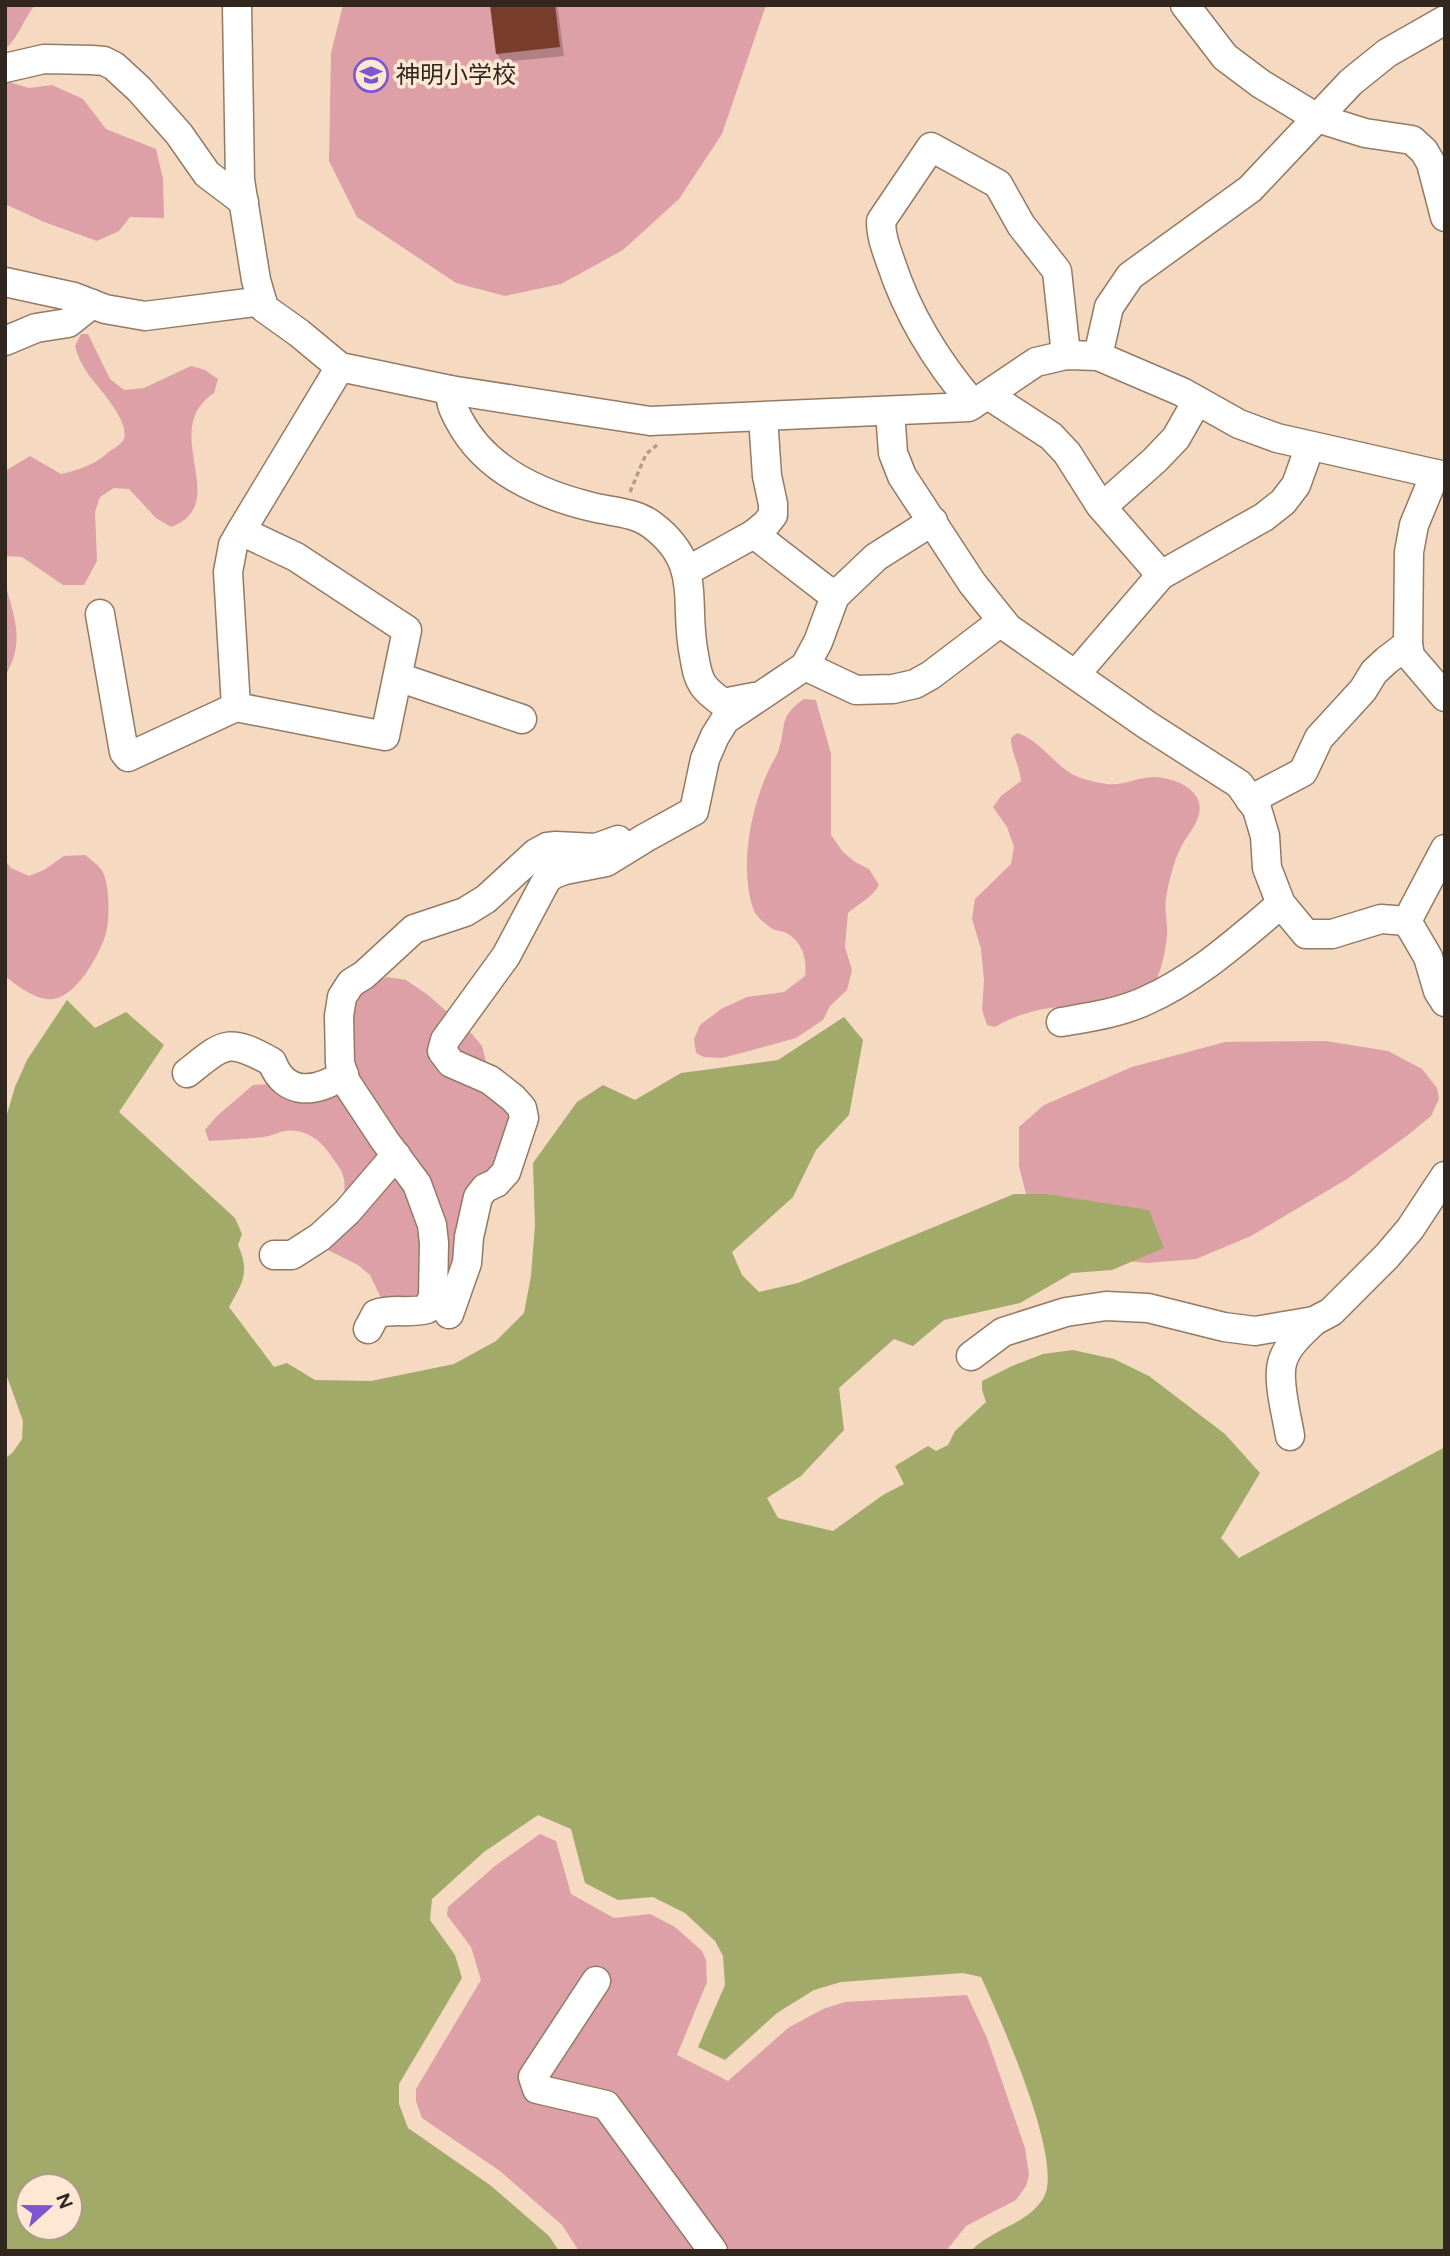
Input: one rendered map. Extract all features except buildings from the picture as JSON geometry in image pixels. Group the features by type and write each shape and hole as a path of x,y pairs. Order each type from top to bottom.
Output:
{"street":[{"path":"237,5 240,180 256,280 264,308 340,368 450,390 650,421 969,407 1037,362 1055,356 1098,356 1197,401 1239,424 1277,438 1440,475 1414,526 1409,552 1408,644 1410,656 1445,697"},
{"path":"1185,5 1225,57 1261,84 1317,118 1365,133 1412,140 1424,151 1431,163 1445,217"},
{"path":"1098,356 1109,307 1130,276 1250,189 1351,82 1387,53 1445,20"},
{"path":"5,68 44,59 104,61 114,66 139,89 179,134 207,174 244,202"},
{"path":"1066,355 1057,271 1021,225 998,184 931,146 881,221 881,233 901,294 952,380 981,400 1051,436 1067,453 1102,507 1161,575"},
{"path":"5,282 74,297 105,309 145,316 262,301"},
{"path":"5,341 36,328 68,323 92,304"},
{"path":"236,707 228,572 233,545 340,368"},
{"path":"450,390 450,403 464,430 489,461 543,492 649,522 668,537 680,553 687,571 691,643 697,674 705,688 723,703 760,695"},
{"path":"1102,507 1176,438 1197,401"},
{"path":"890,411 893,453 902,476 972,583 1002,621 1008,628 1147,725 1239,784 1257,809 1265,836 1267,868 1282,904 1306,934 1332,934 1381,919 1407,921"},
{"path":"687,571 754,534 773,514 767,477 764,417"},
{"path":"1076,674 1161,575 1264,517 1283,502 1296,485 1310,446"},
{"path":"449,1314 467,1264 469,1237 478,1198 485,1188 496,1183 506,1172 524,1118 522,1108 490,1080 451,1063 442,1051 445,1040 506,956 547,879 565,870 606,862 694,811 705,758 725,720 805,666 818,642 837,594 876,557 933,521"},
{"path":"100,614 124,752 128,757 236,707 385,736 407,630 296,557 241,531"},
{"path":"754,534 816,582 837,594"},
{"path":"805,666 856,690 893,689 915,684 1002,621"},
{"path":"1250,800 1303,772 1319,738 1363,690 1374,672 1408,644"},
{"path":"398,677 522,719"},
{"path":"368,1329 376,1314 427,1308 433,1297 434,1243 432,1225 417,1184 353,1093 344,1074 340,1063 339,1016 342,997 351,983 364,975 414,929 465,912 486,900 524,863 547,847 596,848 613,843 637,827 649,824 669,826"},
{"path":"1407,921 1445,849"},
{"path":"1061,1022 1112,1013 1144,1002 1179,984 1205,967 1282,904"},
{"path":"1407,921 1428,957 1438,991 1445,1002"},
{"path":"187,1073 222,1047 233,1046 247,1048 272,1062 285,1083 295,1088 310,1089 330,1084 344,1074"},
{"path":"274,1255 292,1255 320,1237 347,1212 396,1155"},
{"path":"1290,1436 1280,1372 1283,1358 1294,1341 1314,1321 1331,1312 1387,1256 1410,1229 1445,1176"},
{"path":"971,1356 1003,1332 1066,1312 1106,1306 1148,1308 1212,1324 1255,1331 1314,1321"},
{"path":"596,1981 533,2077 537,2089 606,2105 713,2251"}],"path":[{"path":"622,513 646,454 653,447 673,437 682,420"}],"shaded area":[{"path":"5,5 35,5 5,49"},
{"path":"343,5 766,5 722,134 679,199 623,250 561,284 505,296 456,283 357,217 329,161 331,53"},
{"path":"5,81 29,88 52,85 83,99 106,129 156,149 163,179 164,218 130,217 119,231 97,241 44,222 5,204"},
{"path":"81,334 88,334 110,379 124,390 144,388 191,366 205,370 218,379 214,393 198,409 192,427 197,484 196,501 189,516 171,527 156,518 129,489 114,488 100,497 95,512 97,561 84,585 63,585 22,557 5,558 5,471 30,456 61,474 93,463 123,441 125,433 118,414 78,356 75,346"},
{"path":"5,583 17,640 5,676"},
{"path":"804,699 816,700 831,754 831,835 843,852 869,869 879,885 869,897 848,913 845,947 852,970 847,990 830,1006 823,1020 796,1038 722,1058 704,1057 696,1053 694,1039 700,1025 721,1009 747,997 784,992 805,976 804,958 797,942 786,933 768,926 754,911 747,878 748,841 761,789 779,749 787,716"},
{"path":"1017,733 1034,742 1064,769 1084,779 1113,784 1154,777 1173,780 1195,794 1200,810 1178,853 1172,872 1166,903 1166,947 1152,985 1116,999 1028,1013 995,1027 987,1025 982,1010 984,981 981,949 972,919 975,899 1011,864 1014,847 1007,827 993,807 1001,796 1021,781 1011,744 1011,738"},
{"path":"85,855 101,869 106,882 109,910 106,933 93,962 71,990 53,999 40,998 5,976 5,860 11,868 29,876 44,870 64,856"},
{"path":"387,977 406,980 428,995 472,1034 482,1046 486,1062 525,1104 493,1199 482,1222 455,1313 382,1300 370,1275 358,1265 328,1250 316,1225 344,1195 344,1180 340,1168 330,1154 314,1138 293,1131 264,1137 209,1141 205,1130 253,1085 271,1084 355,1065 352,1025 357,1002 373,984"},
{"path":"67,1000 95,1028 126,1012 164,1045 119,1112 235,1218 242,1234 238,1245 244,1270 241,1284 229,1307 274,1367 287,1363 315,1380 371,1381 454,1364 496,1341 524,1313 531,1276 535,1225 533,1163 577,1102 603,1085 635,1100 681,1073 778,1060 844,1017 863,1040 849,1115 816,1150 793,1197 732,1252 742,1275 759,1292 798,1283 1014,1194 1046,1194 1149,1210 1164,1248 1112,1270 1072,1273 1020,1303 944,1320 913,1346 894,1339 839,1388 844,1430 801,1476 767,1498 778,1518 833,1531 883,1495 904,1484 895,1466 928,1446 936,1451 948,1445 955,1431 986,1402 982,1381 1043,1354 1073,1350 1114,1359 1149,1376 1225,1434 1260,1473 1221,1538 1239,1558 1445,1447 1445,2251 971,2251 989,2237 1029,2214 1044,2197 1048,2179 1038,2121 1014,2054 981,1977 963,1973 841,1982 814,1990 777,2013 725,2060 698,2047 725,1985 723,1956 715,1941 685,1913 653,1897 618,1900 585,1883 571,1829 538,1815 484,1852 432,1899 430,1920 455,1955 462,1978 399,2084 399,2104 408,2128 490,2185 549,2236 559,2251 5,2251 5,1459 22,1439 23,1421 5,1371 5,1121 15,1087 27,1060"},
{"path":"1326,1041 1388,1051 1422,1069 1437,1088 1439,1099 1431,1116 1408,1135 1347,1179 1251,1236 1196,1259 1146,1263 1100,1258 1031,1214 1019,1166 1019,1127 1044,1105 1132,1067 1225,1042"},
{"path":"540,1834 556,1841 571,1894 614,1918 650,1914 675,1927 702,1951 706,1960 707,1982 677,2055 728,2081 788,2028 823,2009 845,2002 967,1995 987,2038 1025,2148 1029,2175 1026,2186 1016,2200 966,2226 946,2251 579,2251 562,2225 500,2171 422,2118 416,2101 416,2089 481,1980 471,1947 447,1915 448,1907 495,1866"}],"place":[{"name":"神明小学校","path":"371,75"}]}
